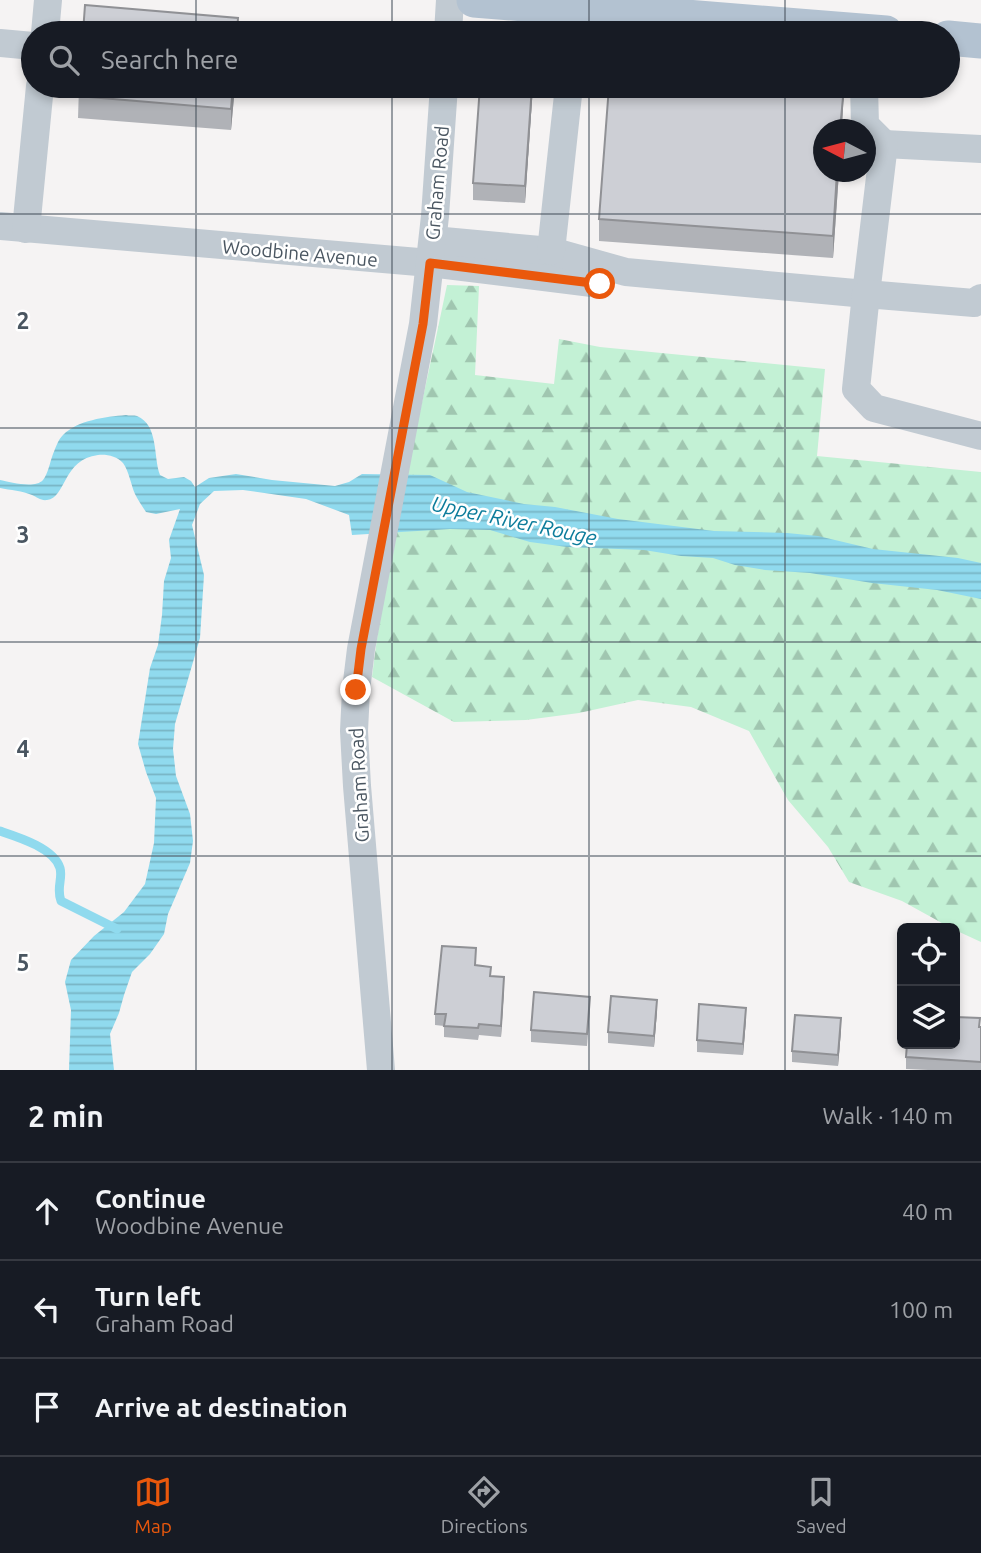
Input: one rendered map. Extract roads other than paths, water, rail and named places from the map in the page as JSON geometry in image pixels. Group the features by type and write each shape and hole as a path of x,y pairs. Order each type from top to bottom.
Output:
{"main road":[{"path":"474,0 566,14 678,21"},
{"path":"960,39 981,41"}],"street":[{"path":"46,21 48,0"},
{"path":"449,21 450,0"},
{"path":"0,43 21,45"},
{"path":"13,227 38,98"},
{"name":"Graham Road","path":"381,1070 357,786 354,731 356,690 361,649 423,324 443,98"},
{"path":"551,251 568,98"},
{"path":"864,98 865,125 884,144 981,149"},
{"path":"884,144 856,389 874,408 981,436"},
{"name":"Woodbine Avenue","path":"13,227 431,251 600,284"},
{"path":"431,251 551,251 626,272 974,303 981,298"}],"water":[{"name":"Upper River Rouge","path":"137,416 149,426 160,475 168,479 184,477 195,487 209,478 236,474 335,486 362,474 430,475 467,492 524,504 714,531 818,536 873,549 981,563 981,599 937,590 810,573 765,570 713,558 530,542 490,530 450,529 352,535 349,515 306,499 243,490 214,491 200,504 192,525 204,575 200,638 175,724 173,749 176,776 190,814 193,841 190,863 168,914 164,934 150,954 132,972 110,1034 114,1070 69,1070 71,1010 65,982 71,960 94,936 124,912 145,884 154,843 156,798 138,744 150,668 158,645 164,581 171,558 169,540 180,509 156,514 146,512 135,494 123,463 108,455 98,455 78,463 58,493 47,500 25,492 0,488 0,480 22,484 39,483 46,475 58,441 69,430 92,420"}],"waterway":[{"path":"0,831 34,844 51,855 61,872 61,901 117,929"}]}
